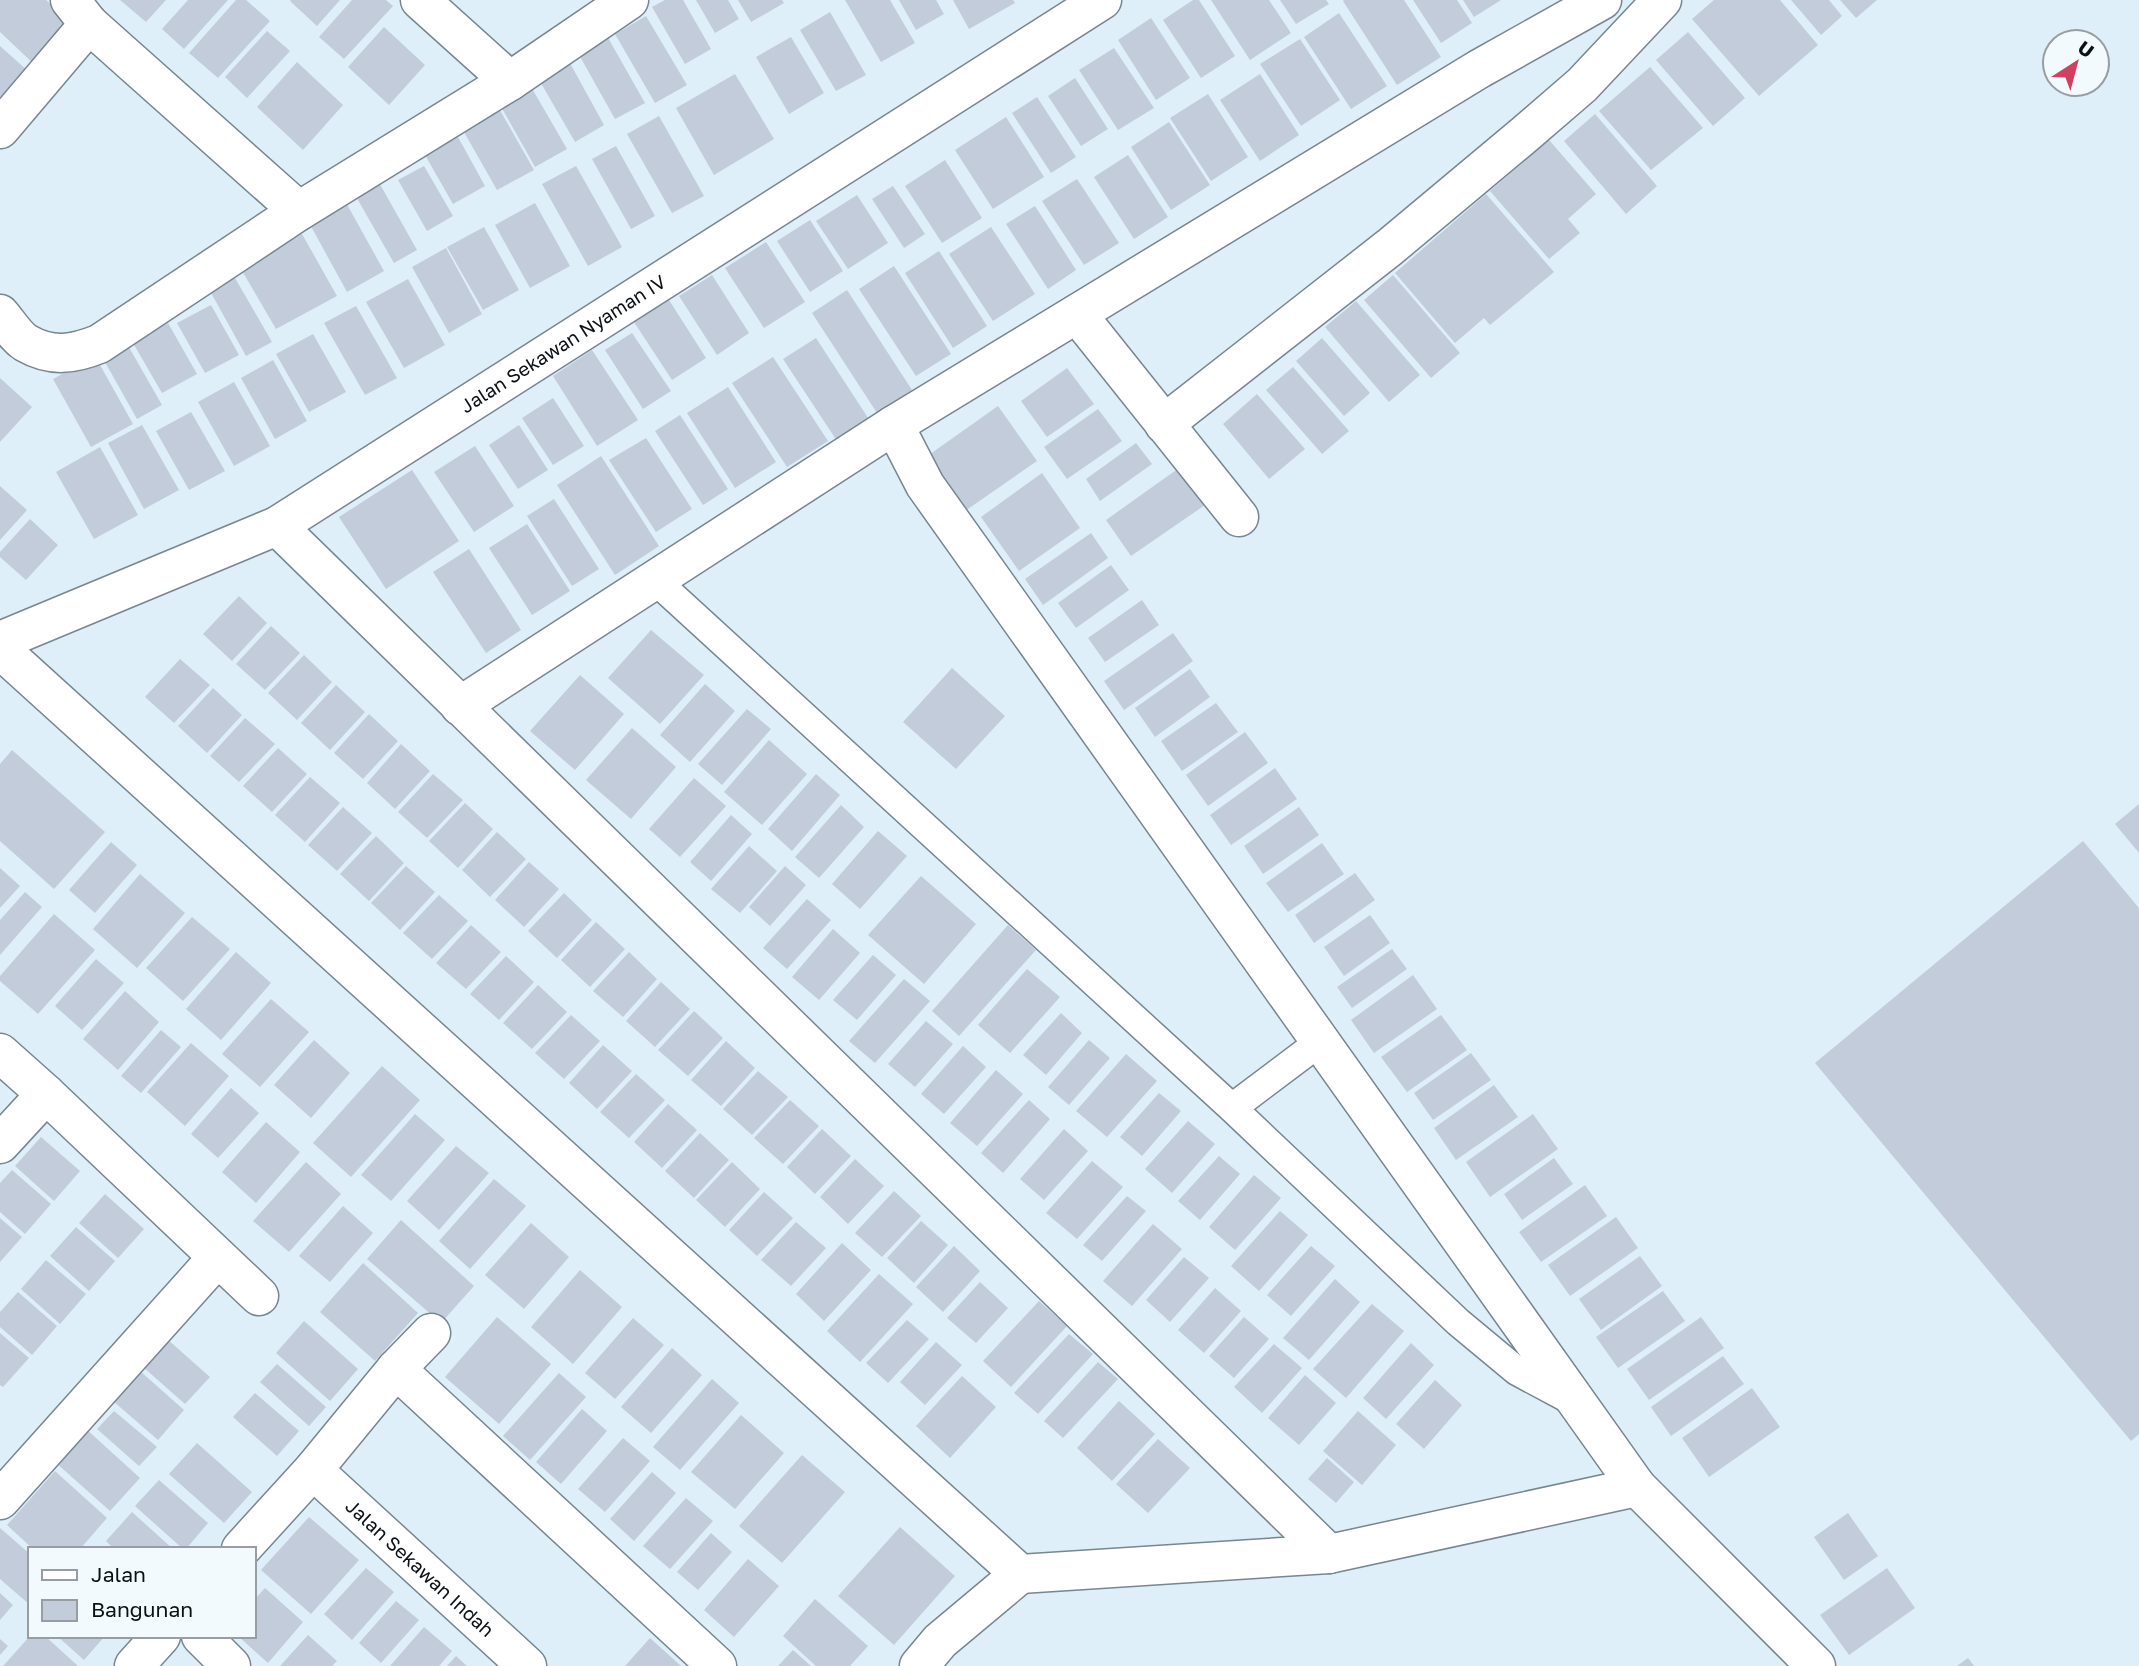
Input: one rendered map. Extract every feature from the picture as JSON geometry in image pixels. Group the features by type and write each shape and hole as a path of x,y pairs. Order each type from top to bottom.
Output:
{"street":[{"path":"420,0 510,81"},
{"path":"0,314 25,342 52,352 75,354 99,344 299,211 510,81 629,0"},
{"name":"Jalan Sekawan Nyaman IV","path":"0,641 277,526 1102,0"},
{"path":"460,706 894,425 1479,69 1602,0"},
{"path":"1164,424 1391,247 1524,135 1582,85 1662,0"},
{"path":"0,129 80,12 299,211"},
{"path":"1077,314 1239,517"},
{"path":"894,425 925,485 1637,1487 1816,1666"},
{"path":"277,526 1329,1554"},
{"path":"0,649 1020,1574"},
{"path":"0,1053 259,1296"},
{"path":"0,1144 46,1094"},
{"path":"0,1500 217,1258"},
{"path":"242,1547 313,1470 396,1369 431,1333"},
{"path":"396,1369 717,1666"},
{"name":"Jalan Sekawan Indah","path":"313,1470 527,1666"},
{"path":"919,1666 940,1641 1020,1574 1329,1554 1637,1487"},
{"path":"134,1666 159,1638"},
{"path":"203,1638 231,1666"}],"lane":[{"path":"655,580 1232,1108 1458,1322 1517,1371 1579,1404"},
{"path":"1232,1108 1321,1041"}],"building":[{"path":"0,0 46,0 74,25 36,66 0,32"},
{"path":"120,0 166,0 146,22"},
{"path":"188,0 228,0 184,49 162,29"},
{"path":"236,0 246,0 270,21 218,78 189,53"},
{"path":"291,0 340,0 317,26"},
{"path":"352,0 386,0 393,6 344,59 319,37"},
{"path":"665,0 683,0 711,49 685,64 652,7"},
{"path":"696,0 728,0 739,19 715,33"},
{"path":"738,0 782,0 784,3 751,22"},
{"path":"845,0 890,0 915,43 881,62"},
{"path":"899,0 936,0 944,14 916,30"},
{"path":"953,0 1013,0 1015,3 969,29"},
{"path":"1193,0 1199,0 1235,56 1201,78 1163,20"},
{"path":"1211,0 1269,0 1291,33 1250,60"},
{"path":"1280,0 1326,0 1329,4 1296,24"},
{"path":"1344,0 1404,0 1441,57 1397,85"},
{"path":"1413,0 1457,0 1472,23 1441,43"},
{"path":"1463,0 1501,0 1474,17"},
{"path":"1714,0 1780,0 1818,45 1759,96 1692,19"},
{"path":"1791,0 1829,0 1842,16 1821,35"},
{"path":"1840,0 1877,0 1856,18"},
{"path":"830,12 866,75 836,91 800,30"},
{"path":"1339,13 1387,86 1351,109 1304,37"},
{"path":"646,16 687,85 655,103 615,34"},
{"path":"1151,18 1190,78 1156,100 1118,40"},
{"path":"384,27 425,65 389,105 348,67"},
{"path":"267,31 290,51 247,98 225,77"},
{"path":"1688,32 1745,98 1713,126 1656,60"},
{"path":"607,36 645,103 615,119 578,53"},
{"path":"791,37 824,93 789,114 756,57"},
{"path":"1300,39 1340,100 1301,126 1260,64"},
{"path":"0,46 29,72 2,100 0,98"},
{"path":"1114,48 1154,108 1118,130 1079,70"},
{"path":"565,54 604,125 575,142 534,71"},
{"path":"297,62 343,105 303,150 257,107"},
{"path":"1650,67 1703,128 1651,170 1599,111"},
{"path":"735,74 774,139 714,175 676,108"},
{"path":"1260,74 1299,135 1260,161 1220,100"},
{"path":"1075,78 1108,129 1081,146 1048,96"},
{"path":"530,85 567,149 535,167 499,103"},
{"path":"1208,94 1248,157 1211,181 1170,118"},
{"path":"1037,97 1076,157 1051,173 1012,113"},
{"path":"497,105 534,170 497,190 460,125"},
{"path":"1595,114 1657,186 1626,214 1564,141"},
{"path":"659,116 704,196 672,213 627,134"},
{"path":"1006,117 1044,177 993,209 955,150"},
{"path":"1169,122 1210,185 1171,210 1131,147"},
{"path":"458,137 485,186 453,204 425,155"},
{"path":"1549,140 1596,194 1568,219 1580,233 1549,259 1490,191"},
{"path":"616,146 655,216 631,229 592,159"},
{"path":"1128,155 1168,217 1134,239 1094,177"},
{"path":"945,160 982,218 942,243 905,186"},
{"path":"424,166 453,216 427,231 398,180"},
{"path":"576,166 622,247 588,266 542,184"},
{"path":"377,179 417,250 394,263 354,193"},
{"path":"1077,179 1119,243 1084,265 1042,201"},
{"path":"893,186 925,234 904,248 872,199"},
{"path":"1486,194 1554,272 1490,325 1484,318 1455,343 1395,273"},
{"path":"857,195 888,243 848,269 816,221"},
{"path":"344,199 384,271 347,292 307,219"},
{"path":"535,203 570,266 530,288 495,225"},
{"path":"1035,206 1076,270 1048,289 1006,224"},
{"path":"810,220 843,271 810,292 777,241"},
{"path":"484,227 519,290 483,310 447,247"},
{"path":"991,227 1035,294 993,321 949,254"},
{"path":"302,234 337,296 276,329 241,269"},
{"path":"766,242 805,302 764,328 725,268"},
{"path":"446,248 482,314 449,333 412,267"},
{"path":"939,251 987,326 953,348 905,273"},
{"path":"894,266 951,354 916,376 859,289"},
{"path":"712,275 749,333 717,355 679,296"},
{"path":"1393,275 1460,353 1431,378 1364,300"},
{"path":"235,278 272,342 246,356 210,291"},
{"path":"408,279 445,345 404,368 366,302"},
{"path":"847,290 912,390 877,413 812,313"},
{"path":"669,300 706,358 672,380 634,322"},
{"path":"1356,301 1420,375 1389,402 1325,327"},
{"path":"211,305 239,355 205,373 177,323"},
{"path":"356,306 397,378 365,395 324,323"},
{"path":"168,323 197,374 162,393 133,343"},
{"path":"632,333 671,391 643,409 605,350"},
{"path":"313,334 346,392 309,412 276,354"},
{"path":"816,338 872,424 839,444 783,359"},
{"path":"1322,338 1370,393 1344,416 1296,361"},
{"path":"126,342 162,405 137,419 101,355"},
{"path":"592,350 638,420 597,446 553,376"},
{"path":"95,356 133,424 91,447 53,379"},
{"path":"773,357 828,441 787,467 732,383"},
{"path":"273,360 307,421 275,439 241,378"},
{"path":"1293,367 1349,431 1322,454 1266,390"},
{"path":"1067,368 1094,404 1047,437 1021,401"},
{"path":"0,378 32,407 0,442"},
{"path":"234,382 270,446 234,466 198,402"},
{"path":"728,387 776,462 735,488 687,413"},
{"path":"1257,394 1305,449 1269,479 1223,424"},
{"path":"553,398 584,446 553,465 522,418"},
{"path":"998,406 1037,461 965,511 926,457"},
{"path":"1098,409 1122,441 1067,479 1044,447"},
{"path":"191,412 225,471 189,490 156,431"},
{"path":"680,415 728,489 703,505 655,431"},
{"path":"142,425 179,490 144,509 108,443"},
{"path":"519,425 548,470 518,489 489,445"},
{"path":"646,438 692,509 656,532 609,460"},
{"path":"1136,443 1152,464 1100,501 1086,479"},
{"path":"475,446 514,506 474,532 434,472"},
{"path":"100,447 138,515 94,539 56,472"},
{"path":"601,456 659,546 615,575 557,485"},
{"path":"1179,468 1205,505 1131,556 1106,520"},
{"path":"412,470 459,541 386,589 339,517"},
{"path":"1042,473 1080,528 1019,571 981,517"},
{"path":"0,486 27,510 0,540"},
{"path":"554,499 599,569 572,586 527,516"},
{"path":"30,519 58,545 26,580 0,557 0,552"},
{"path":"527,524 570,591 532,615 489,548"},
{"path":"1091,533 1108,558 1043,605 1025,579"},
{"path":"469,549 521,630 486,653 433,572"},
{"path":"1111,565 1129,590 1076,628 1058,603"},
{"path":"239,596 267,623 232,661 203,634"},
{"path":"1142,600 1159,625 1105,662 1088,638"},
{"path":"271,626 300,653 265,690 236,664"},
{"path":"651,630 704,675 660,724 608,678"},
{"path":"1173,633 1193,661 1124,710 1104,681"},
{"path":"304,655 332,682 297,720 268,693"},
{"path":"180,659 210,685 174,723 145,697"},
{"path":"952,668 1005,716 956,769 903,722"},
{"path":"1190,669 1210,697 1155,737 1135,708"},
{"path":"580,675 624,714 575,770 530,731"},
{"path":"705,684 735,711 690,762 660,735"},
{"path":"336,685 365,712 330,750 301,723"},
{"path":"213,688 242,715 207,753 178,726"},
{"path":"1216,703 1238,732 1182,771 1161,741"},
{"path":"747,709 771,729 722,785 698,764"},
{"path":"369,714 398,741 363,779 334,753"},
{"path":"245,718 275,744 239,782 210,756"},
{"path":"632,728 676,767 631,819 586,780"},
{"path":"1245,732 1268,763 1208,806 1186,775"},
{"path":"769,740 807,774 762,825 724,792"},
{"path":"401,744 430,771 395,809 367,783"},
{"path":"278,748 307,774 272,812 243,786"},
{"path":"12,750 105,832 54,889 0,841 0,764"},
{"path":"1275,768 1297,799 1231,845 1210,815"},
{"path":"433,774 463,800 427,838 398,812"},
{"path":"816,774 840,795 792,851 768,829"},
{"path":"310,777 340,803 305,842 275,815"},
{"path":"694,778 726,806 680,857 649,829"},
{"path":"465,803 493,829 458,868 429,841"},
{"path":"2139,804 2139,853 2115,824"},
{"path":"841,805 864,827 819,878 795,857"},
{"path":"343,807 372,833 337,871 308,845"},
{"path":"1299,807 1319,835 1263,874 1244,846"},
{"path":"731,815 752,834 711,881 690,862"},
{"path":"878,831 907,856 860,909 832,884"},
{"path":"497,832 526,859 490,897 462,870"},
{"path":"376,836 404,863 369,901 340,874"},
{"path":"2083,841 2139,908 2139,1434 2131,1441 1815,1063"},
{"path":"111,842 137,865 95,913 69,890"},
{"path":"1322,843 1344,874 1288,912 1266,883"},
{"path":"749,846 777,871 740,913 711,889"},
{"path":"529,862 559,889 524,927 495,900"},
{"path":"406,866 435,892 400,930 371,903"},
{"path":"785,866 806,885 770,926 749,907"},
{"path":"0,868 20,886 0,908"},
{"path":"1355,873 1375,900 1314,943 1295,915"},
{"path":"140,874 185,913 137,968 93,929"},
{"path":"921,876 976,924 924,984 868,935"},
{"path":"25,892 42,907 0,955 0,920"},
{"path":"564,893 592,920 557,958 528,931"},
{"path":"439,895 468,921 432,959 403,933"},
{"path":"807,899 831,920 787,969 763,948"},
{"path":"54,914 95,950 38,1014 0,981 0,976"},
{"path":"1370,915 1390,943 1344,976 1324,947"},
{"path":"192,917 230,949 183,1001 146,968"},
{"path":"596,922 625,949 590,987 561,960"},
{"path":"471,925 501,952 466,989 436,963"},
{"path":"1008,925 1036,950 959,1036 932,1011"},
{"path":"833,929 860,953 819,1000 792,977"},
{"path":"1392,949 1407,969 1352,1008 1337,987"},
{"path":"236,952 271,983 221,1040 186,1009"},
{"path":"629,952 657,979 623,1017 593,991"},
{"path":"873,955 896,975 857,1020 833,1000"},
{"path":"506,956 534,982 499,1020 470,994"},
{"path":"96,959 124,983 82,1030 55,1006"},
{"path":"1027,969 1060,997 1010,1053 978,1025"},
{"path":"1413,975 1437,1009 1374,1053 1351,1020"},
{"path":"904,979 930,1001 875,1063 849,1041"},
{"path":"661,982 690,1009 655,1047 626,1021"},
{"path":"538,985 567,1012 532,1049 503,1023"},
{"path":"125,991 159,1022 118,1070 83,1039"},
{"path":"271,999 309,1032 260,1087 222,1054"},
{"path":"694,1011 723,1038 688,1076 658,1050"},
{"path":"1061,1013 1082,1033 1046,1075 1023,1055"},
{"path":"571,1015 600,1041 564,1079 535,1053"},
{"path":"1441,1015 1467,1050 1407,1092 1381,1057"},
{"path":"926,1021 953,1044 915,1087 888,1064"},
{"path":"161,1030 181,1047 141,1093 121,1076"},
{"path":"314,1040 350,1073 311,1118 274,1085"},
{"path":"1089,1040 1110,1058 1069,1105 1048,1087"},
{"path":"726,1041 755,1068 721,1106 691,1080"},
{"path":"191,1043 229,1076 185,1126 147,1092"},
{"path":"603,1045 632,1071 597,1109 569,1083"},
{"path":"963,1046 986,1067 944,1114 921,1094"},
{"path":"1471,1053 1491,1080 1433,1120 1414,1093"},
{"path":"1126,1054 1157,1081 1107,1137 1076,1111"},
{"path":"382,1066 420,1100 351,1177 313,1143"},
{"path":"996,1070 1023,1094 977,1146 950,1123"},
{"path":"758,1071 788,1097 752,1135 723,1109"},
{"path":"636,1074 665,1100 629,1138 600,1112"},
{"path":"1494,1085 1518,1117 1456,1160 1434,1128"},
{"path":"231,1088 259,1113 218,1158 191,1134"},
{"path":"1159,1093 1181,1111 1142,1156 1120,1137"},
{"path":"790,1100 819,1126 783,1164 754,1138"},
{"path":"1029,1100 1050,1119 1003,1173 981,1153"},
{"path":"668,1104 697,1130 662,1168 634,1142"},
{"path":"415,1114 445,1140 391,1201 361,1175"},
{"path":"1533,1114 1558,1149 1490,1197 1466,1162"},
{"path":"1188,1121 1215,1144 1172,1193 1145,1169"},
{"path":"266,1122 300,1152 256,1203 222,1172"},
{"path":"822,1129 851,1156 815,1194 787,1167"},
{"path":"1064,1129 1088,1151 1044,1200 1020,1179"},
{"path":"700,1133 729,1160 694,1198 665,1171"},
{"path":"41,1137 80,1171 54,1201 15,1166"},
{"path":"456,1146 489,1173 439,1230 407,1201"},
{"path":"1219,1156 1240,1174 1200,1220 1178,1201"},
{"path":"1554,1158 1573,1184 1522,1220 1504,1194"},
{"path":"855,1159 884,1186 848,1224 820,1197"},
{"path":"1092,1161 1123,1187 1077,1239 1046,1213"},
{"path":"306,1162 341,1194 289,1252 253,1221"},
{"path":"732,1162 760,1189 725,1227 696,1200"},
{"path":"12,1170 51,1204 25,1234 0,1212 0,1183"},
{"path":"1254,1175 1281,1198 1235,1250 1209,1227"},
{"path":"494,1179 526,1206 470,1269 439,1241"},
{"path":"1585,1185 1607,1216 1541,1262 1519,1232"},
{"path":"894,1191 921,1216 882,1257 855,1233"},
{"path":"764,1192 793,1218 757,1256 729,1230"},
{"path":"105,1194 144,1229 118,1258 79,1223"},
{"path":"1127,1196 1146,1211 1102,1261 1083,1245"},
{"path":"343,1206 373,1233 330,1282 299,1256"},
{"path":"1280,1211 1308,1235 1259,1291 1231,1266"},
{"path":"1616,1217 1638,1248 1570,1296 1548,1265"},
{"path":"0,1218 22,1237 0,1262"},
{"path":"401,1220 474,1286 441,1323 367,1259"},
{"path":"921,1221 948,1245 914,1283 887,1258"},
{"path":"796,1222 826,1248 791,1286 761,1260"},
{"path":"531,1223 569,1257 524,1309 485,1275"},
{"path":"1153,1224 1182,1249 1132,1306 1103,1281"},
{"path":"76,1227 115,1261 89,1291 50,1256"},
{"path":"842,1243 871,1270 824,1321 796,1294"},
{"path":"954,1246 980,1271 943,1312 916,1287"},
{"path":"1311,1246 1335,1266 1291,1316 1267,1295"},
{"path":"1640,1256 1662,1286 1601,1330 1579,1299"},
{"path":"1184,1257 1209,1278 1170,1322 1146,1300"},
{"path":"46,1260 86,1294 60,1324 21,1289"},
{"path":"363,1263 418,1313 375,1361 320,1312"},
{"path":"580,1270 622,1307 573,1364 531,1327"},
{"path":"879,1274 913,1304 860,1362 827,1331"},
{"path":"1335,1279 1360,1302 1309,1360 1283,1338"},
{"path":"980,1282 1008,1308 976,1343 947,1318"},
{"path":"1215,1288 1241,1311 1204,1353 1178,1330"},
{"path":"1663,1291 1685,1321 1618,1368 1596,1337"},
{"path":"18,1292 57,1326 32,1355 0,1327 0,1312"},
{"path":"1039,1301 1067,1326 1011,1387 983,1361"},
{"path":"1372,1304 1404,1331 1346,1398 1313,1369"},
{"path":"497,1317 551,1364 499,1424 445,1377"},
{"path":"1244,1317 1269,1339 1234,1378 1209,1356"},
{"path":"1701,1317 1724,1348 1649,1400 1627,1369"},
{"path":"633,1318 664,1345 615,1399 585,1373"},
{"path":"907,1320 929,1339 888,1383 866,1363"},
{"path":"304,1321 358,1369 330,1401 276,1353"},
{"path":"0,1333 29,1358 3,1387 0,1385"},
{"path":"1069,1334 1093,1354 1038,1414 1014,1393"},
{"path":"167,1339 210,1377 185,1404 143,1367"},
{"path":"936,1342 962,1365 925,1405 900,1382"},
{"path":"1411,1343 1434,1365 1386,1419 1363,1398"},
{"path":"1274,1344 1302,1368 1262,1413 1234,1387"},
{"path":"672,1348 702,1375 651,1433 621,1407"},
{"path":"1723,1356 1744,1384 1671,1436 1651,1407"},
{"path":"1098,1362 1118,1379 1063,1438 1044,1421"},
{"path":"277,1364 326,1407 309,1426 260,1382"},
{"path":"140,1371 184,1410 158,1440 113,1401"},
{"path":"559,1373 586,1397 530,1460 503,1436"},
{"path":"1305,1375 1336,1403 1299,1445 1268,1418"},
{"path":"962,1376 996,1407 950,1458 916,1426"},
{"path":"712,1379 739,1403 680,1470 653,1447"},
{"path":"1435,1380 1462,1405 1424,1449 1396,1424"},
{"path":"1752,1388 1780,1427 1709,1477 1682,1438"},
{"path":"255,1393 299,1431 277,1456 233,1417"},
{"path":"1119,1401 1155,1434 1112,1481 1077,1448"},
{"path":"582,1409 607,1431 561,1484 536,1462"},
{"path":"114,1411 157,1447 139,1466 97,1429"},
{"path":"1358,1411 1396,1445 1362,1485 1323,1451"},
{"path":"741,1415 784,1453 735,1509 691,1472"},
{"path":"85,1428 140,1478 110,1511 55,1462"},
{"path":"623,1438 650,1461 605,1512 578,1489"},
{"path":"1158,1439 1190,1468 1148,1513 1116,1484"},
{"path":"197,1443 252,1492 224,1523 169,1474"},
{"path":"802,1455 845,1492 782,1563 739,1526"},
{"path":"1327,1458 1354,1482 1336,1503 1308,1479"},
{"path":"55,1471 107,1518 82,1547 31,1547 7,1525"},
{"path":"652,1472 676,1493 634,1541 610,1519"},
{"path":"159,1480 208,1523 188,1547 181,1547 135,1506"},
{"path":"686,1498 713,1521 670,1569 643,1546"},
{"path":"132,1512 171,1547 112,1547 106,1541"},
{"path":"1848,1513 1878,1556 1844,1580 1814,1537"},
{"path":"309,1517 359,1560 311,1614 261,1570"},
{"path":"900,1527 955,1576 894,1645 838,1596"},
{"path":"0,1528 28,1552 28,1603 0,1579"},
{"path":"711,1533 732,1552 698,1590 677,1572"},
{"path":"748,1559 779,1586 734,1637 704,1610"},
{"path":"366,1568 394,1592 352,1640 324,1614"},
{"path":"1887,1568 1915,1608 1849,1655 1820,1615"},
{"path":"265,1588 303,1622 268,1663 240,1638 256,1638 256,1598"},
{"path":"0,1593 13,1605 0,1620"},
{"path":"815,1599 868,1646 850,1666 816,1666 783,1636"},
{"path":"396,1601 419,1620 381,1663 359,1643"},
{"path":"424,1627 452,1651 439,1666 390,1666"},
{"path":"308,1635 337,1661 332,1666 280,1666"},
{"path":"28,1638 47,1638 78,1666 3,1666"},
{"path":"59,1638 103,1638 84,1660"},
{"path":"650,1638 681,1666 625,1666"},
{"path":"0,1639 8,1646 0,1655"},
{"path":"793,1650 811,1666 778,1666"},
{"path":"456,1656 467,1666 447,1666"},
{"path":"1968,1658 1974,1666 1957,1666"}]}
